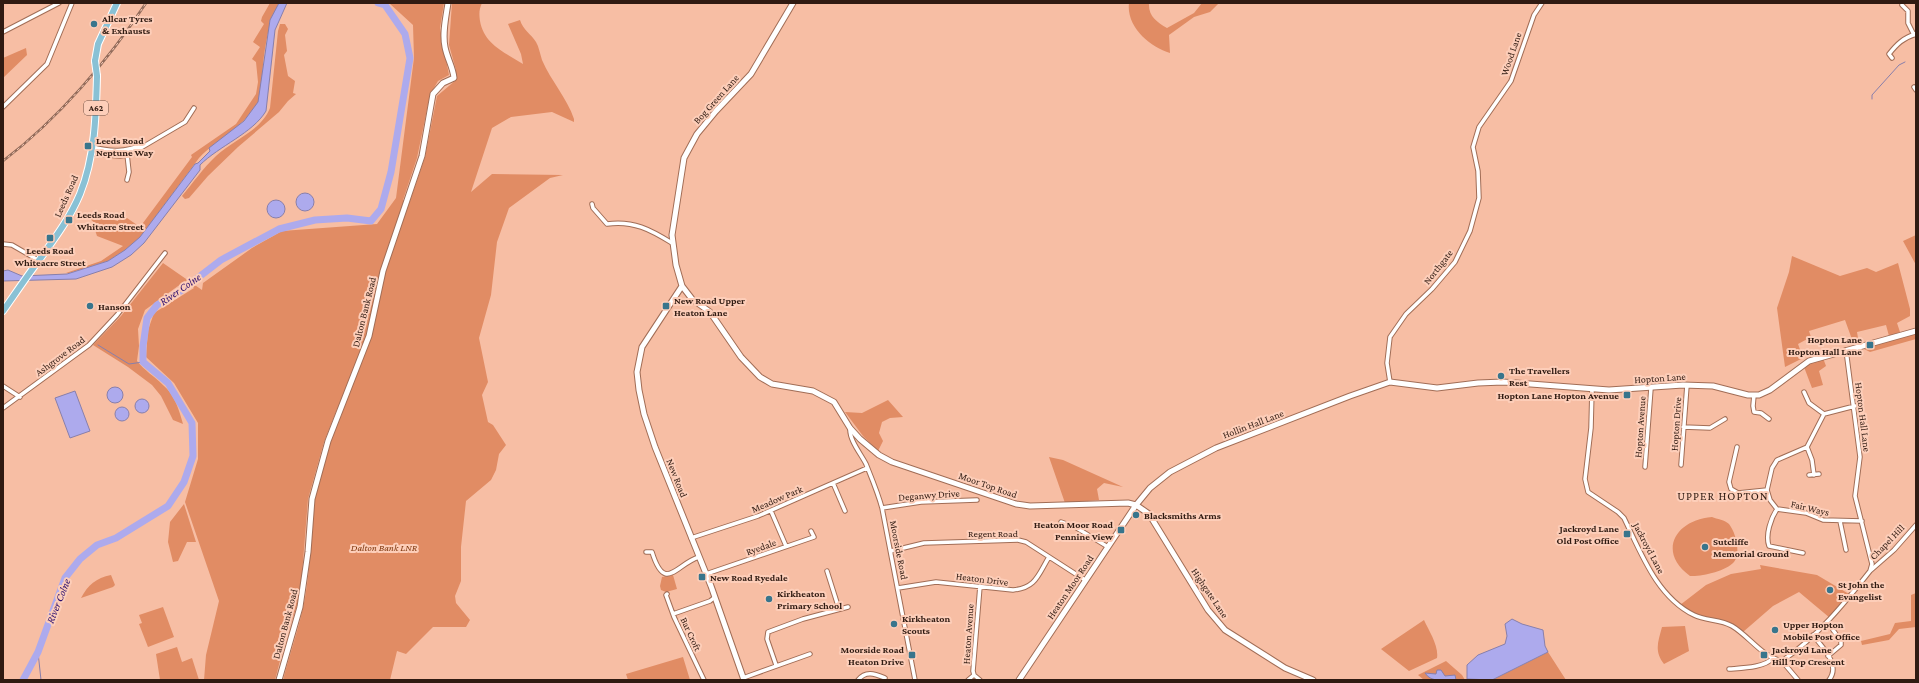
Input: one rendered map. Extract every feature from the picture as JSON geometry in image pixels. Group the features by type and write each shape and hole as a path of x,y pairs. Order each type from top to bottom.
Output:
{"main road":[{"name":"Leeds Road","path":"3,311 67,221 87,175 92,147 96,104 96,61 98,44 116,3"}],"street":[{"path":"3,32 59,3"},
{"path":"3,107 47,64 72,3"},
{"name":"Dalton Bank Road","path":"279,680 300,607 308,552 312,499 328,441 369,336 383,271 422,156 433,94 443,83 454,78 452,66 445,47 444,27 448,3"},
{"name":"Bog Green Lane","path":"682,286 672,243 674,216 684,158 697,134 716,111 751,74 793,3"},
{"name":"Wood Lane","path":"1478,127 1511,81 1534,15 1542,3"},
{"path":"1892,58 1889,54 1895,45 1902,40 1915,35 1908,23 1908,11 1902,5"},
{"path":"91,154 108,156 127,155 185,122 194,108"},
{"name":"Northgate","path":"1390,382 1387,363 1390,336 1406,314 1432,289 1455,262 1470,231 1479,198 1478,171 1473,147 1478,127"},
{"path":"116,151 130,150 146,144"},
{"path":"92,147 116,151 118,153 126,153 127,155"},
{"path":"127,155 129,172 127,180"},
{"path":"592,204 593,208 607,224 632,223 650,230 672,243"},
{"path":"3,244 12,245 38,260"},
{"name":"Ashgrove Road","path":"3,408 89,345 117,315 165,253"},
{"name":"Moor Top Road","path":"682,286 692,299 710,312 741,357 760,377 772,384 813,391 834,402 850,428 879,455 892,462 1016,504 1030,506 1128,503 1136,505"},
{"name":"New Road","path":"682,286 642,347 637,372 644,414 715,597 743,679"},
{"path":"1769,419 1761,413 1754,412 1754,395 1770,390 1809,361 1916,331"},
{"name":"Hopton Hall Lane","path":"1846,350 1855,406 1860,457 1855,496 1872,558 1870,571"},
{"name":"Hopton Lane","path":"1390,382 1437,388 1478,383 1503,382 1608,390 1687,385 1713,386 1754,395"},
{"name":"Hollin Hall Lane","path":"1136,505 1150,488 1170,472 1216,448 1390,382"},
{"name":"Hopton Drive","path":"1681,465 1687,385"},
{"path":"3,386 20,396"},
{"name":"Hopton Avenue","path":"1645,467 1651,388"},
{"name":"Jackroyd Lane","path":"1592,389 1591,428 1585,479 1588,492 1618,512 1624,518 1661,588 1674,602 1695,616 1720,621 1732,626 1773,658 1782,661"},
{"path":"1804,392 1809,403 1824,414"},
{"path":"1737,447 1729,482 1731,489 1738,493 1767,490 1772,468 1777,460 1807,447 1824,414 1855,406"},
{"path":"1683,427 1710,428 1725,420"},
{"name":"Moorside Road","path":"850,428 851,438 867,468 882,508 915,680"},
{"path":"1807,447 1812,460 1814,475"},
{"name":"Meadow Park","path":"691,538 771,511 867,468"},
{"path":"1809,475 1819,474"},
{"path":"833,483 845,511"},
{"name":"Fair Ways","path":"1767,490 1770,500 1777,508 1806,513 1823,520 1862,521"},
{"name":"Deganwy Drive","path":"882,508 921,502 977,500"},
{"name":"Heaton Moor Road","path":"1019,680 1136,505"},
{"name":"Highgate Lane","path":"1136,505 1149,514 1208,610 1225,630 1285,668 1313,680"},
{"path":"1777,508 1771,522 1767,542 1768,546 1803,553"},
{"path":"771,511 786,546"},
{"path":"1840,521 1846,550"},
{"path":"1061,522 1075,527 1108,547"},
{"name":"Chapel Hill","path":"1870,571 1894,550 1916,525"},
{"name":"Ryedale","path":"706,574 725,569 814,537 811,530"},
{"name":"Regent Road","path":"891,551 924,543 1018,540 1026,542 1085,580"},
{"path":"646,552 653,551 657,567 665,574 679,570 688,562 699,557"},
{"name":"Heaton Drive","path":"898,588 936,582 1013,590 1025,589 1033,583 1049,558"},
{"path":"1798,680 1782,661 1798,650 1834,617 1870,571"},
{"path":"827,572 839,608"},
{"name":"Heaton Avenue","path":"980,586 974,675 980,680"},
{"name":"Bar Croft","path":"668,594 666,595 673,614 704,680"},
{"path":"673,614 710,601 715,597"},
{"path":"776,665 768,639 768,632 839,608 848,607"},
{"path":"1828,656 1841,645 1841,641 1833,630"},
{"path":"1813,635 1833,664 1834,672 1829,680"},
{"path":"743,679 776,665 810,654"},
{"path":"1729,669 1763,664 1769,662 1773,658"},
{"path":"858,680 865,674 871,673 885,678"},
{"path":"968,680 974,675"}],"green space":[{"path":"270,3 279,3 270,25 266,41 261,97 253,110 239,125 214,144 199,158 142,235 130,247 108,261 66,273 101,261 123,246 97,236 95,230 97,225 89,218 118,221 120,215 140,227 192,157 191,155 236,124 256,94 258,82 256,62 252,59 260,47 253,42 264,24 261,21 262,17"},
{"name":"Dalton Bank LNR","path":"389,3 444,3 440,28 449,75 438,81 430,95 417,158 403,200 410,201 425,157 437,96 456,80 456,70 449,45 452,3 482,3 479,14 480,21 482,29 490,42 523,64 521,54 508,24 520,20 523,27 536,42 542,60 574,119 574,122 552,112 511,117 492,128 471,192 492,174 563,175 550,178 509,208 497,242 491,295 479,338 488,382 482,395 488,422 493,425 506,445 499,454 496,470 491,480 466,501 461,547 461,581 455,596 456,603 470,620 466,627 433,627 406,654 397,651 390,680 283,680 298,629 308,581 313,513 318,479 326,449 342,414 337,409 324,442 308,499 302,574 297,606 287,634 275,680 204,680 206,655 219,601 185,502 198,459 198,423 174,383 146,357 148,330 154,313 194,288 185,281 145,310 138,329 139,346 137,361 171,393 183,424 173,420 161,396 152,385 128,367 93,345 121,316 163,263 202,290 203,283 252,248 282,231 377,224 396,198 414,58 413,25"},
{"path":"1129,3 1149,3 1150,12 1154,18 1167,28 1194,13 1202,3 1219,3 1210,12 1194,17 1169,35 1170,53 1147,41 1135,28 1129,12"},
{"path":"280,24 285,24 288,29 285,35 287,51 284,55 288,76 295,81 293,93 296,94 279,112 238,147 208,176 189,198 185,199 182,196 211,161 223,150 254,129 266,116 270,108"},
{"path":"26,48 27,55 3,78 3,58"},
{"path":"1916,235 1916,265 1903,241"},
{"path":"1792,256 1840,276 1867,268 1876,272 1898,263 1910,309 1910,316 1897,323 1900,332 1889,336 1886,325 1857,332 1859,344 1854,345 1845,320 1809,331 1811,337 1798,344 1803,358 1785,367 1777,308 1789,272"},
{"path":"1916,334 1916,339 1870,352 1862,348"},
{"path":"1823,358 1826,366 1819,371 1823,385 1812,388 1804,367 1810,362"},
{"path":"888,400 903,417 890,418 882,422 879,433 883,441 878,451 863,436 845,412 862,413"},
{"path":"1049,457 1063,460 1123,487 1104,483 1097,489 1099,500 1065,503"},
{"path":"184,504 196,542 187,542 178,561 173,562 168,542 170,522"},
{"name":"Sutcliffe Memorial Ground","path":"1712,517 1729,524 1732,528 1737,543 1736,558 1734,562 1719,571 1690,576 1680,567 1674,557 1673,548 1675,539 1680,531 1688,524 1699,519"},
{"path":"1760,565 1817,575 1849,594 1830,618 1799,592 1773,606 1743,632 1733,625 1696,615 1680,605 1706,585 1731,574 1761,569"},
{"path":"111,575 115,585 113,587 81,598 93,583 101,578"},
{"path":"673,575 677,589 666,592 661,590 660,586 662,577"},
{"path":"1916,593 1916,627 1899,629 1889,640 1862,645 1861,641 1890,634 1895,623 1911,621 1911,595"},
{"path":"163,607 174,637 148,647 139,624 142,623 139,615"},
{"path":"1424,620 1437,649 1437,658 1409,671 1381,649"},
{"path":"1685,626 1689,651 1664,664 1658,651 1658,642 1662,627"},
{"path":"177,647 182,662 192,658 199,680 160,680 156,654"},
{"path":"1548,652 1566,680 1492,680"},
{"path":"683,657 690,680 628,680 626,674"},
{"path":"1446,661 1462,675 1465,680 1424,680 1418,675"}],"shaded area":[{"path":"279,3 287,3 275,30 266,111 253,126 200,165 200,170 144,243 131,255 112,267 76,279 3,281 3,271 8,270 22,276 67,274 108,261 125,250 140,237 195,164 198,163 210,151 209,148 244,121 258,102 270,20"},
{"path":"305,193 311,196 314,202 311,208 305,211 299,208 296,202 299,196"},
{"path":"276,200 282,203 285,209 282,215 276,218 270,215 267,209 270,203"},
{"path":"115,387 122,392 123,395 118,402 115,403 108,398 107,395 112,388"},
{"path":"75,391 90,431 70,438 55,398"},
{"path":"139,399 145,399 149,403 149,409 145,413 139,413 135,409 135,403"},
{"path":"119,407 125,407 129,411 129,417 125,421 119,421 115,417 115,411"},
{"path":"1512,619 1522,624 1543,630 1545,646 1548,652 1492,680 1467,679 1467,665 1478,655 1505,644 1507,636 1505,624"},
{"path":"1437,670 1441,670 1445,676 1455,675 1456,680 1435,680 1425,673 1436,674"}],"waterway":[{"name":"River Colne","path":"23,680 38,652 65,578 80,559 97,545 116,538 168,506 184,482 193,456 192,423 168,383 143,362 143,346 147,318 157,305 182,290 221,260 279,229 315,220 347,218 371,221 381,209 391,172 410,58 405,34 385,5 378,3"},
{"path":"1872,99 1872,95 1899,65 1905,62"},
{"path":"98,345 129,364 143,362"},
{"path":"38,652 41,680"}],"railway":[{"path":"3,161 43,127 81,88 99,67 146,3"}],"place":[{"name":"Allcar Tyres & Exhausts","path":"94,24"},
{"name":"Leeds Road Neptune Way","path":"88,146"},
{"name":"Leeds Road Whitacre Street","path":"69,220"},
{"name":"Leeds Road Whiteacre Street","path":"50,238"},
{"name":"Hanson","path":"90,306"},
{"name":"New Road Upper Heaton Lane","path":"666,306"},
{"name":"Hopton Lane Hopton Hall Lane","path":"1870,345"},
{"name":"The Travellers Rest","path":"1501,376"},
{"name":"Hopton Lane Hopton Avenue","path":"1627,395"},
{"name":"Blacksmiths Arms","path":"1136,515"},
{"name":"Heaton Moor Road Pennine View","path":"1121,530"},
{"name":"Jackroyd Lane Old Post Office","path":"1627,534"},
{"name":"Sutcliffe Memorial Ground","path":"1705,547"},
{"name":"New Road Ryedale","path":"702,577"},
{"name":"St John the Evangelist","path":"1830,590"},
{"name":"Kirkheaton Primary School","path":"769,599"},
{"name":"Kirkheaton Scouts","path":"894,624"},
{"name":"Upper Hopton Mobile Post Office","path":"1775,630"},
{"name":"Moorside Road Heaton Drive","path":"912,655"},
{"name":"Jackroyd Lane Hill Top Crescent","path":"1764,655"}],"district":[{"name":"UPPER HOPTON","path":"1723,496"}]}
